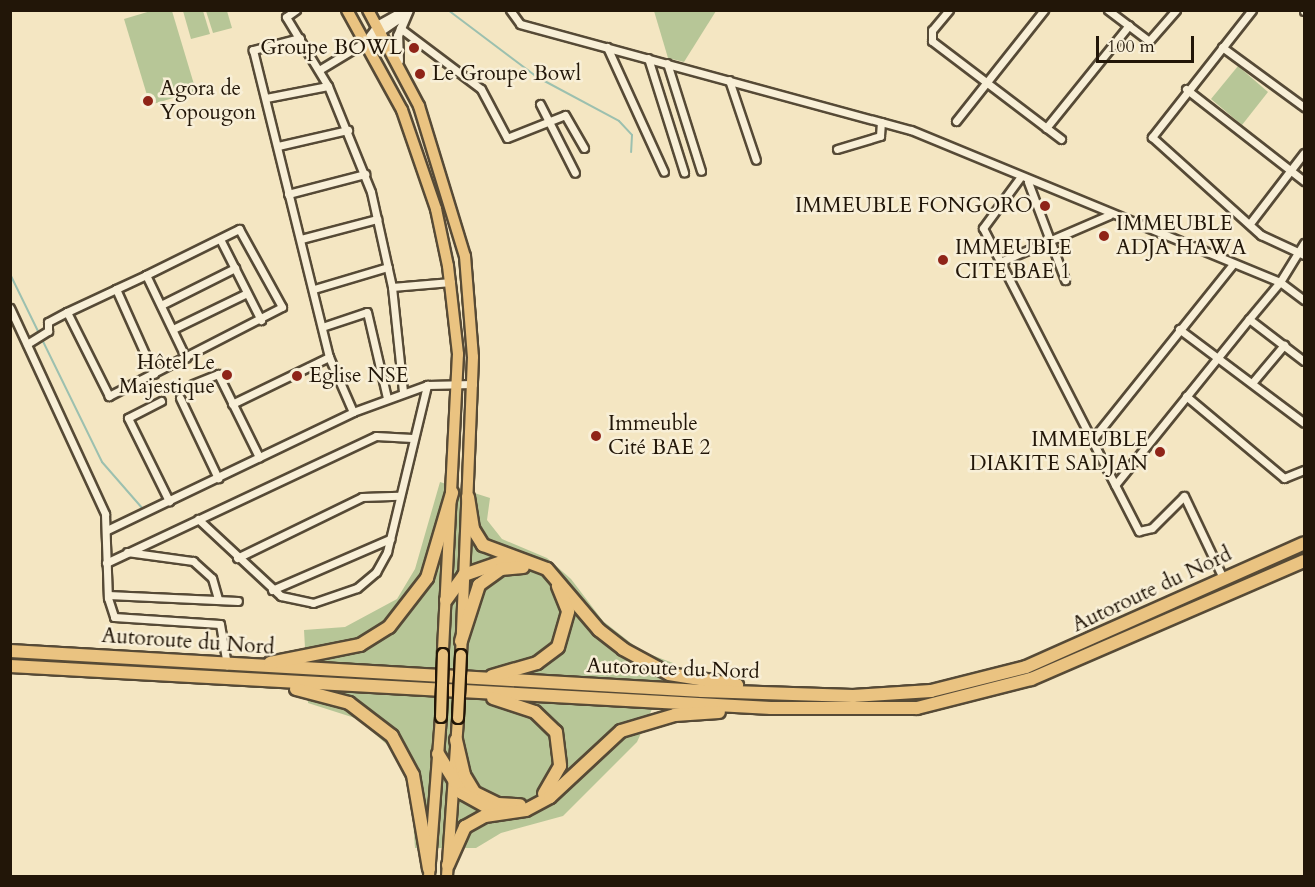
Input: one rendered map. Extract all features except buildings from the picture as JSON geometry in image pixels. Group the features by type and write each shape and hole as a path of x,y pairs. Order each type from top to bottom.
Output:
{"highway":[{"path":"252,666 360,645 389,627 427,578 452,493"},
{"path":"468,497 477,538 512,559 547,569 599,630 648,665 669,674 777,692"},
{"name":"Autoroute du Nord","path":"10,651 478,678 887,695 967,685 1112,633 1223,578 1305,543"},
{"path":"446,600 464,575 512,559"},
{"name":"Autoroute du Nord","path":"10,666 771,708 917,708 998,690 1114,646 1305,561"},
{"path":"461,641 474,591 501,569 539,572 563,594 568,621 553,653 522,669 478,678"},
{"path":"238,680 329,696 381,725 413,775 429,873"},
{"path":"456,740 468,783 490,801 530,802 548,790 558,773 559,739 544,718 465,692"},
{"path":"448,871 465,827 503,814 526,810 550,797 610,739 636,724 675,715 771,708"},
{"path":"438,754 453,781 478,806 503,814"}],"main road":[{"path":"347,10 367,41 421,160 451,282 456,328 457,384 441,717 429,873"},
{"path":"368,10 399,61 455,210 472,326 473,384 458,718 448,871"}],"street":[{"path":"296,10 284,14 328,86 365,174 392,287 403,392"},
{"path":"319,70 367,41 407,10"},
{"path":"399,61 400,28 407,10"},
{"path":"510,10 520,24 881,122 949,144 1019,179 1280,282 1305,300"},
{"path":"949,10 930,36 932,41 1061,139"},
{"path":"956,120 1044,10"},
{"path":"1114,12 1149,40 1176,10"},
{"path":"1252,10 1186,89 1152,137 1251,222 1266,239 1301,253"},
{"path":"1046,128 1128,25"},
{"path":"400,28 481,89 507,138 568,116 584,148"},
{"path":"300,38 254,49 329,357 353,412"},
{"path":"607,47 664,172"},
{"path":"1222,47 1305,107"},
{"path":"648,58 684,172"},
{"path":"667,63 701,171"},
{"path":"729,80 756,160"},
{"path":"266,98 328,86"},
{"path":"1186,89 1305,181"},
{"path":"540,104 575,173"},
{"path":"837,149 880,136 881,122"},
{"path":"278,146 348,130"},
{"path":"1251,222 1305,153"},
{"path":"288,194 365,174"},
{"path":"1019,179 982,224 1000,262 1115,485 1145,532 1184,496 1223,578"},
{"path":"1028,182 1048,241 1065,280"},
{"path":"1000,262 1109,216"},
{"path":"301,239 377,219"},
{"path":"27,344 40,337 48,322 68,312 116,289 147,275 220,239 242,230 282,306 261,320 108,396 68,312"},
{"path":"220,239 261,320"},
{"path":"1115,485 1280,282 1301,253 1305,243"},
{"path":"1092,440 1233,264"},
{"path":"314,289 388,267"},
{"path":"161,305 235,268"},
{"path":"147,275 186,358"},
{"path":"392,287 451,282"},
{"path":"116,289 154,374"},
{"path":"172,329 247,294"},
{"path":"10,308 105,514 108,595 116,617 220,624 227,665"},
{"path":"322,327 367,312 387,398"},
{"path":"1249,319 1305,361"},
{"path":"456,328 472,326"},
{"path":"1179,329 1305,423"},
{"path":"1252,383 1284,345"},
{"path":"232,404 329,357"},
{"path":"193,384 218,374 260,457"},
{"path":"107,530 353,412 387,398 427,385 473,384"},
{"path":"198,519 272,590 313,603 345,594 376,572 390,539 412,438 427,385"},
{"path":"1186,396 1284,478 1305,470"},
{"path":"180,398 218,478"},
{"path":"161,400 128,418 169,501"},
{"path":"106,563 376,436 412,438"},
{"path":"237,558 362,496 399,496"},
{"path":"272,590 390,539"},
{"path":"127,552 193,561 212,578 218,599"},
{"path":"108,595 238,601"}],"green space":[{"path":"154,10 172,11 196,91 150,105 124,19"},
{"path":"654,10 716,11 684,62 668,58"},
{"path":"183,11 203,11 210,34 191,39"},
{"path":"206,11 227,11 232,28 213,33"},
{"path":"1238,66 1268,92 1242,125 1211,99"},
{"path":"440,482 490,498 487,520 502,539 547,558 571,579 603,621 641,651 673,663 637,742 563,816 501,833 476,848 415,848 411,793 393,750 358,719 308,703 304,630 345,627 397,599 415,569"}],"waterway":[{"path":"448,10 537,77 619,121 632,135 631,152"},
{"path":"10,274 102,462 143,509"}],"place":[{"name":"Groupe BOWL","path":"414,48"},
{"name":"Le Groupe Bowl","path":"420,74"},
{"name":"Agora de Yopougon","path":"148,101"},
{"name":"IMMEUBLE FONGORO","path":"1045,206"},
{"name":"IMMEUBLE ADJA HAWA","path":"1104,236"},
{"name":"IMMEUBLE CITE BAE 1","path":"943,260"},
{"name":"Hôtel Le Majestique","path":"227,375"},
{"name":"Eglise NSE","path":"297,376"},
{"name":"Immeuble Cité BAE 2","path":"596,436"},
{"name":"IMMEUBLE DIAKITE SADJAN","path":"1160,452"}]}
